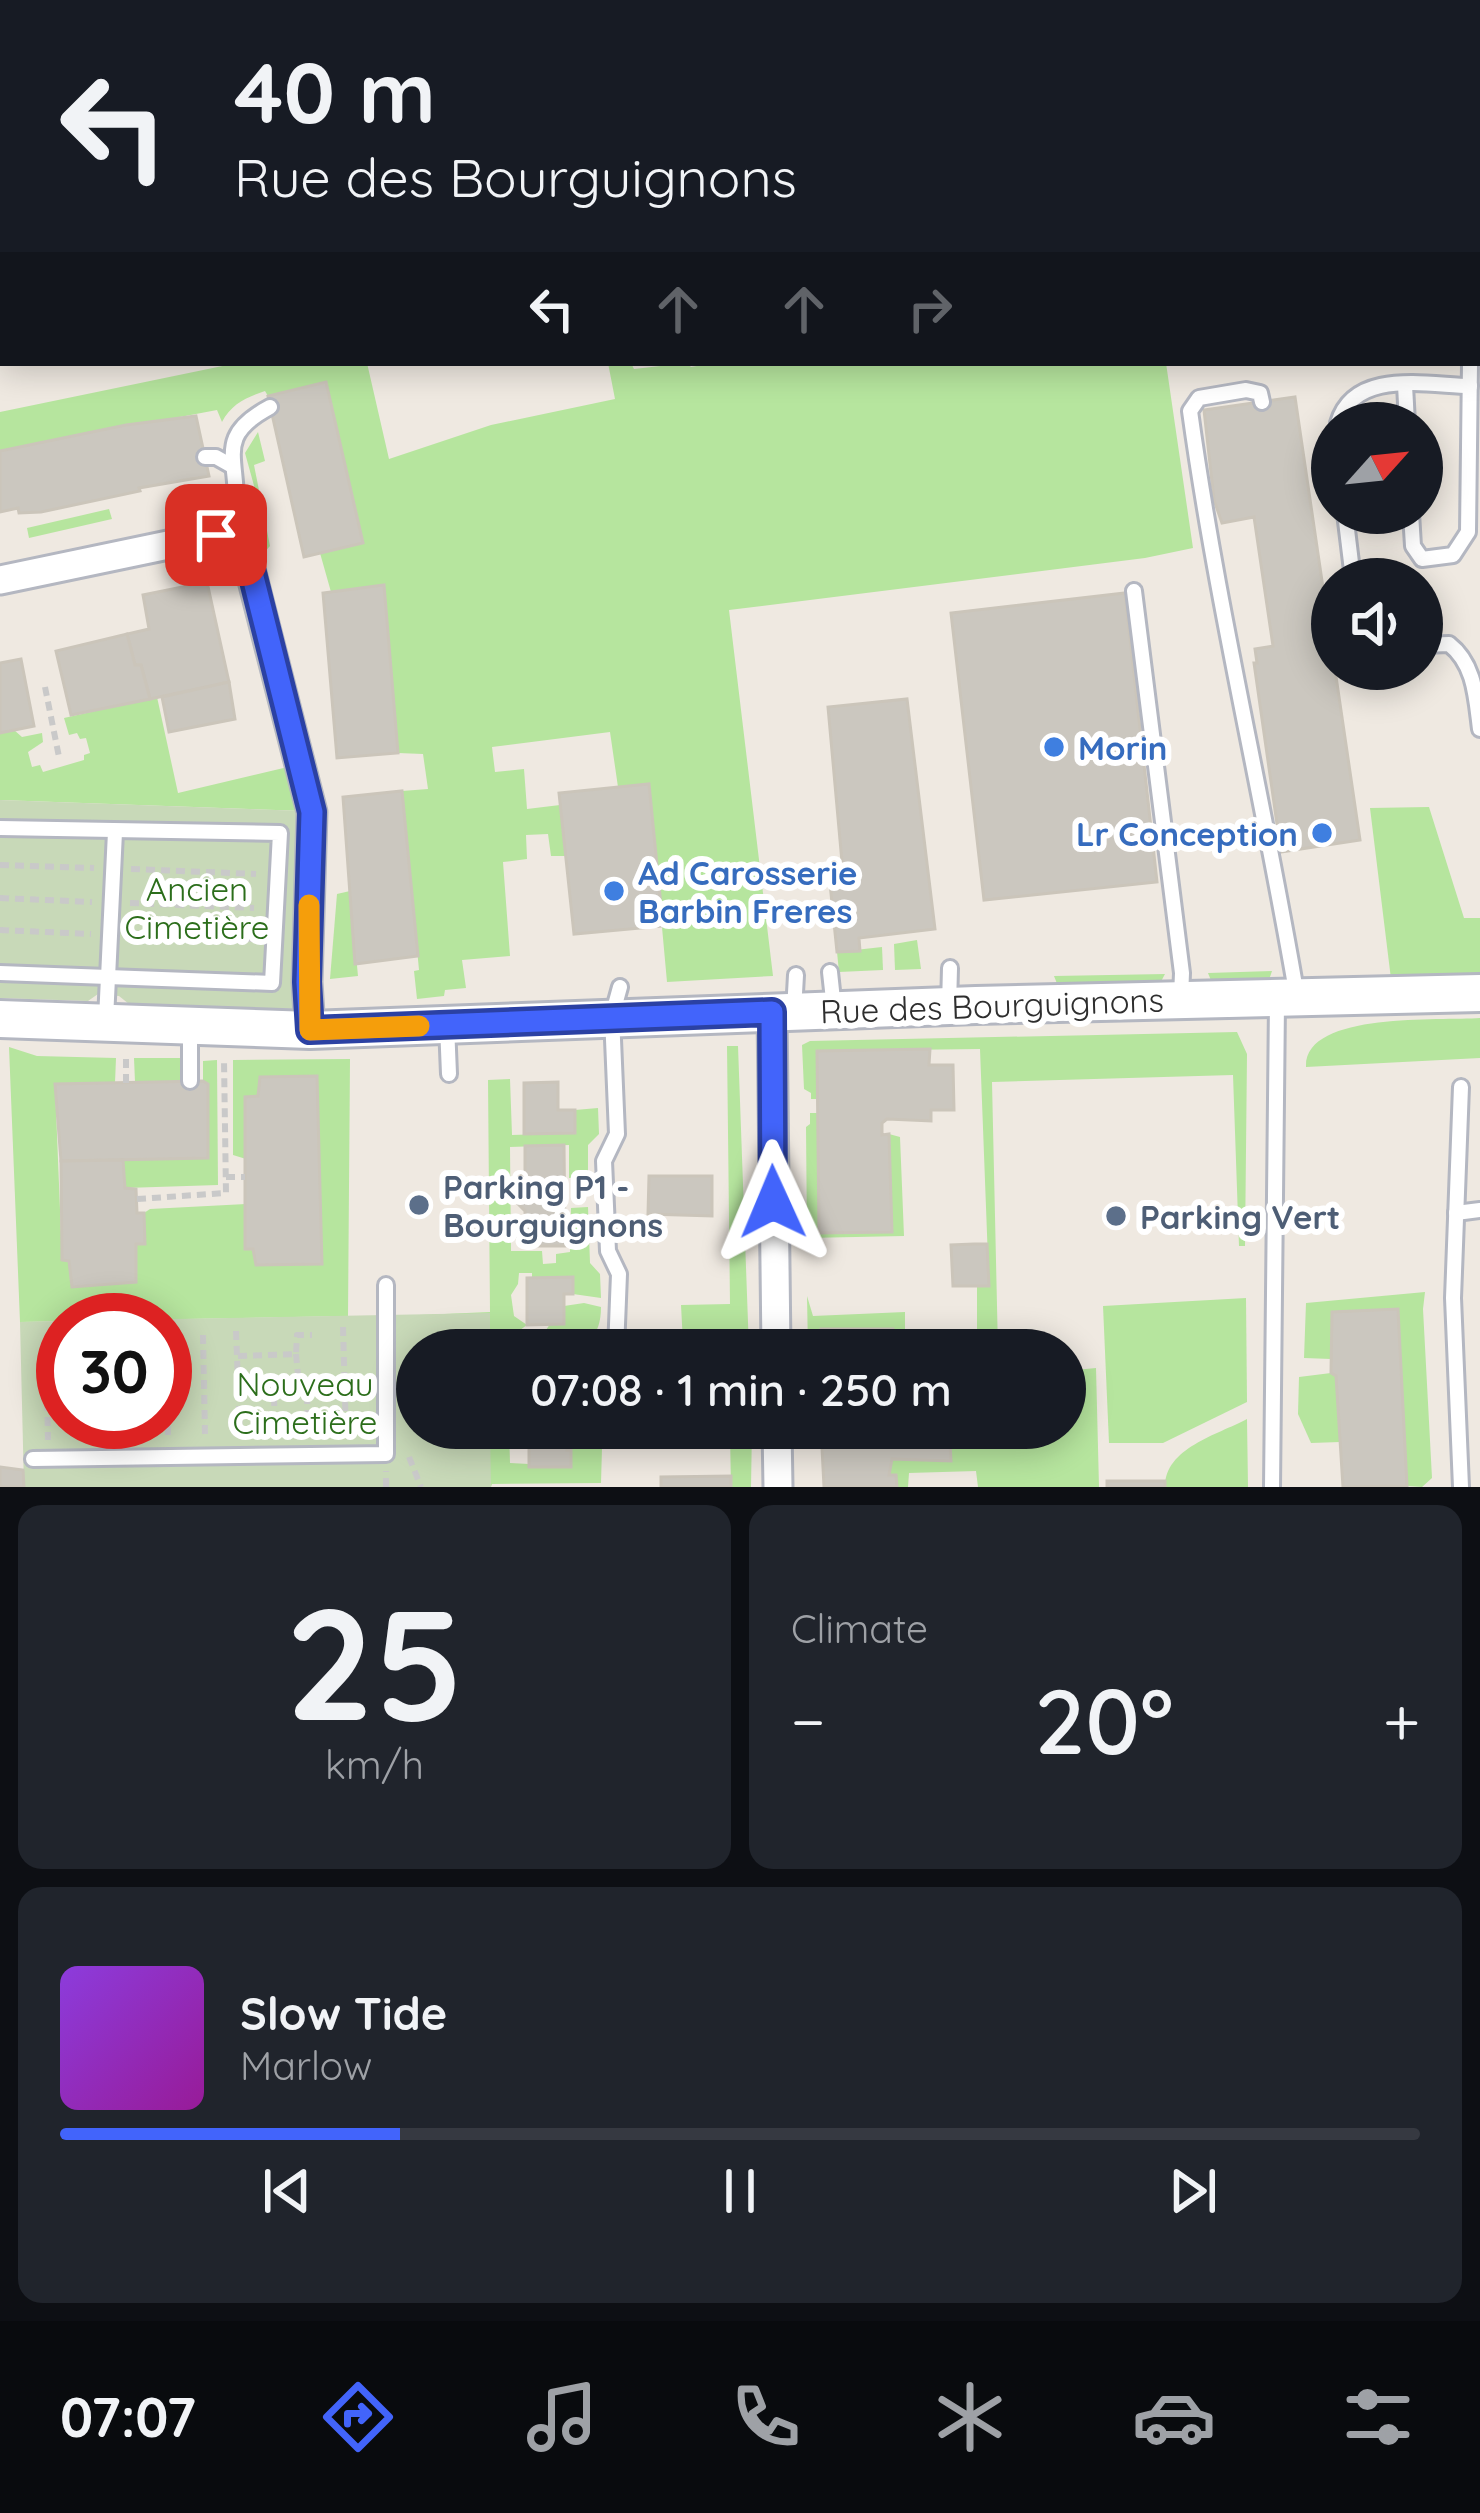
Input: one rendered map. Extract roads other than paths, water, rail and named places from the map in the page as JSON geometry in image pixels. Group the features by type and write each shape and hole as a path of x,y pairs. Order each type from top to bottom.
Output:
{"street":[{"path":"0,580 216,535 250,565 312,812 310,1030"},
{"name":"Rue des Bourguignons","path":"0,1019 310,1030 447,1025 616,1002 787,999 834,1010 950,1006 1029,995 1180,999 1480,993"},
{"path":"777,1329 787,999"},
{"path":"777,1449 778,1487"}],"lane":[{"path":"1412,534 1412,546 1423,559 1453,555 1468,532 1470,366"},
{"path":"1405,385 1406,402"},
{"path":"1350,402 1370,386 1470,386"},
{"path":"1262,402 1260,393 1246,391 1199,398 1190,411 1205,517 1276,869 1287,997 1273,1487"},
{"path":"225,543 236,508 231,448 248,418 270,407"},
{"path":"205,457 232,466"},
{"path":"1134,592 1169,925 1182,973 1180,999"},
{"path":"1443,644 1463,656 1476,692 1480,729"},
{"path":"0,973 272,983 281,816"},
{"path":"0,828 280,833"},
{"path":"106,1023 115,832"},
{"path":"950,968 950,1006"},
{"path":"830,972 834,1010"},
{"path":"616,1002 617,1134 604,1161 608,1251 619,1274 617,1329"},
{"path":"447,1025 448,1074"},
{"path":"190,1026 190,1081"},
{"path":"1461,1087 1453,1298 1461,1487"},
{"path":"1456,1213 1480,1210"},
{"path":"41,1459 386,1454 386,1285"}],"place":[{"name":"Morin","path":"1054,747"},
{"name":"Lr Conception","path":"1322,833"},
{"name":"Ad Carosserie Barbin Freres","path":"614,891"},
{"name":"Parking P1 - Bourguignons","path":"419,1205"},
{"name":"Parking Vert","path":"1116,1216"}],"park label":[{"name":"Ancien Cimetière","path":"197,907"},
{"name":"Nouveau Cimetière","path":"305,1402"}]}
